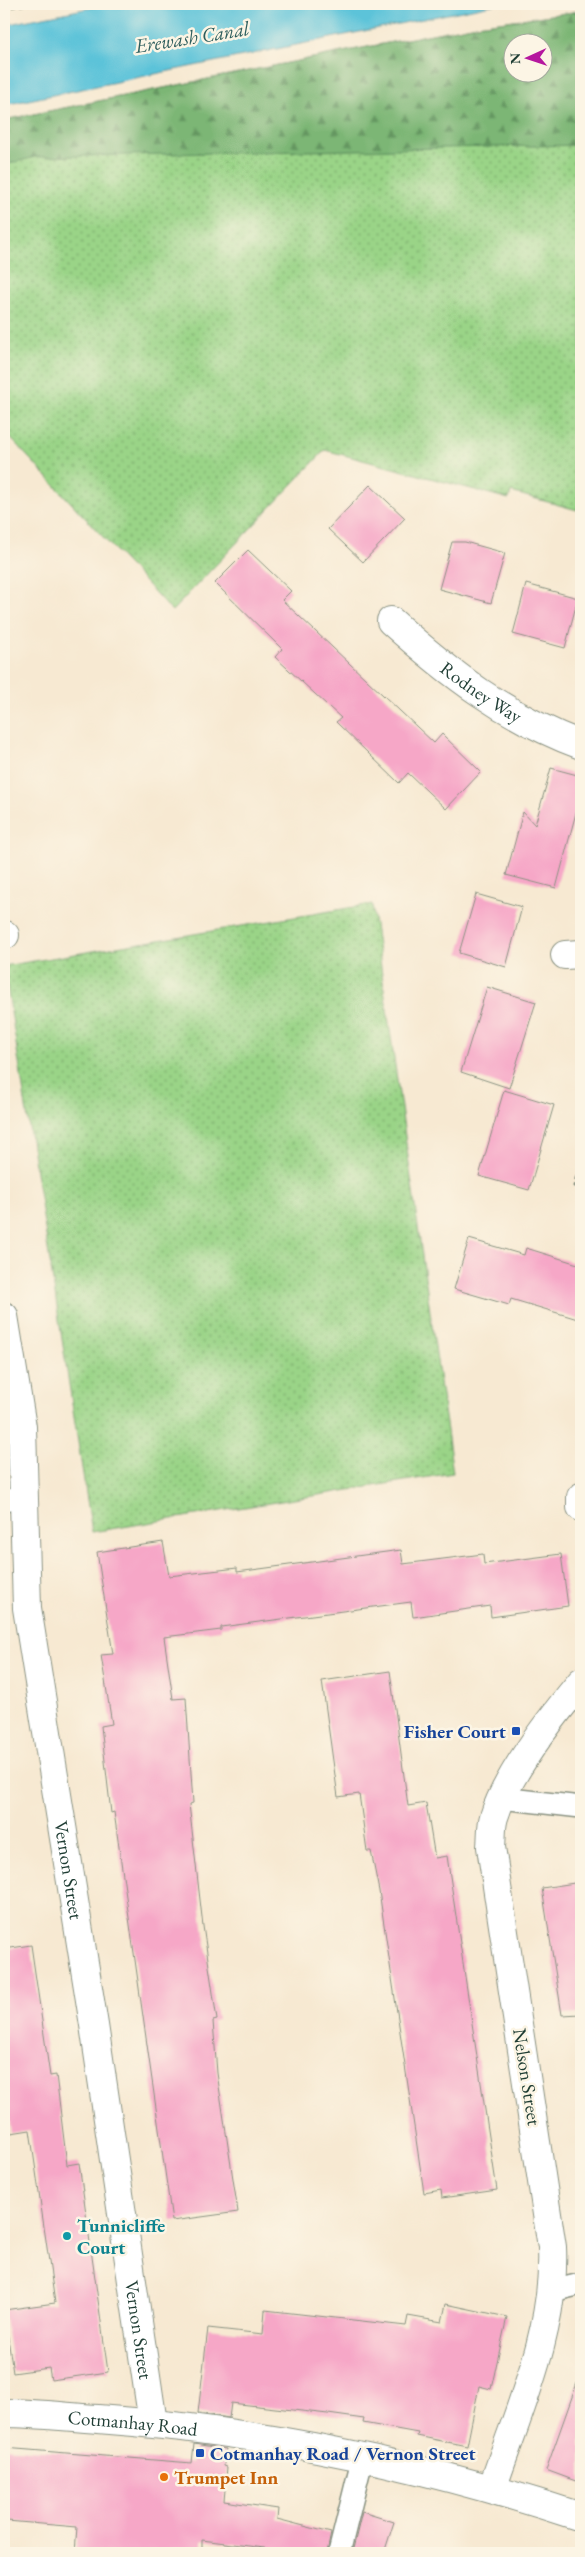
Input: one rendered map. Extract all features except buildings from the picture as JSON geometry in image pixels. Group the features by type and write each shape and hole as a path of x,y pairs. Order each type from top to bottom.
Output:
{"street":[{"name":"Rodney Way","path":"391,621 438,663 485,698 524,720 581,746"},
{"name":"Vernon Street","path":"4,1316 22,1427 14,1499 27,1608 95,2034 153,2423"},
{"path":"581,1497 581,1507"},
{"name":"Nelson Street","path":"492,2490 544,2334 552,2291 552,2247 491,1847 493,1819 500,1798 546,1728 581,1682"},
{"name":"Cotmanhay Road","path":"4,2413 153,2423 229,2432 363,2456 492,2490 581,2517"}],"lane":[{"path":"500,1798 581,1807"},
{"path":"552,2291 581,2284"},
{"path":"339,2553 363,2456"}],"path":[{"path":"4,8 28,4"},
{"path":"581,1161 574,1186 581,1188"}],"green space":[{"path":"581,11 581,511 511,492 509,499 325,450 172,611 4,431 4,120 477,25"},
{"path":"581,11 581,145 35,157 4,165 4,120 477,25"},
{"path":"372,904 453,1473 92,1532 4,966"}],"water":[{"name":"Erewash Canal","path":"109,4 496,4 4,105 4,25"}],"place":[{"name":"Fisher Court","path":"516,1731"},
{"name":"Tunnicliffe Court","path":"67,2236"},
{"name":"Cotmanhay Road / Vernon Street","path":"200,2453"},
{"name":"Trumpet Inn","path":"164,2477"}]}
